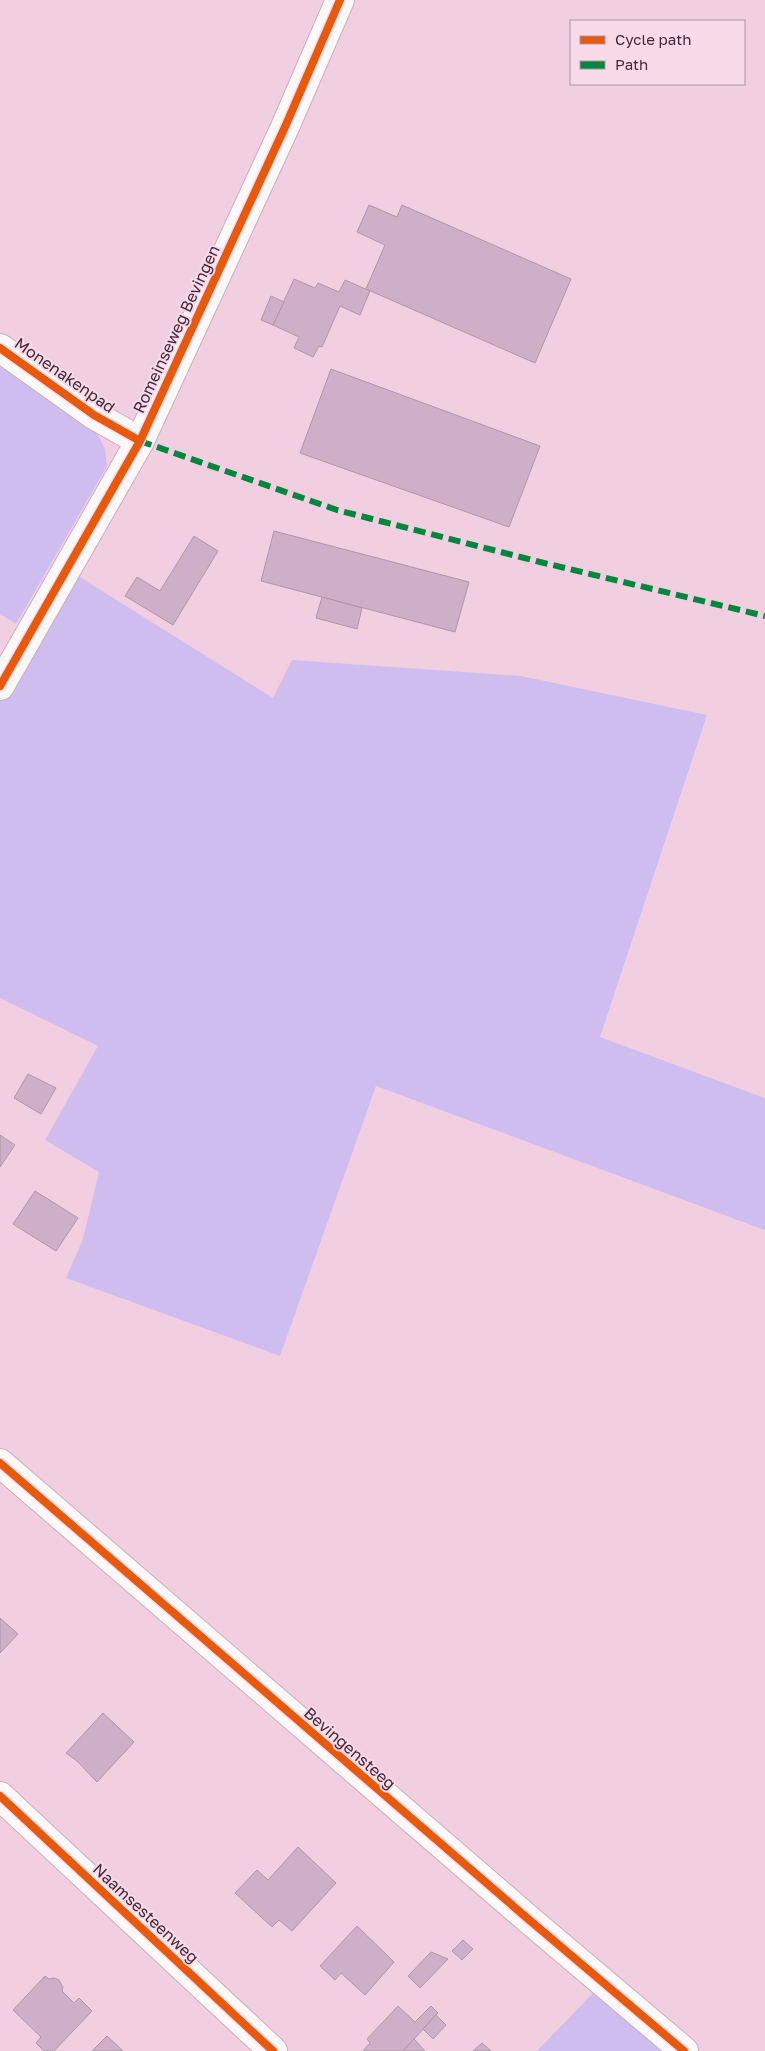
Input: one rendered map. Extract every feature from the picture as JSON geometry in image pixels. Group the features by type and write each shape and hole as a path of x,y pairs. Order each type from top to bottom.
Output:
{"street":[{"name":"Romeinseweg Bevingen","path":"0,686 140,440 285,127 340,0"},
{"name":"Monenakenpad","path":"0,348 94,415 140,440"},
{"name":"Bevingensteeg","path":"0,1463 684,2051"},
{"name":"Naamsesteenweg","path":"0,1796 273,2051"}],"shaded area":[{"path":"0,366 97,433 105,449 107,466 16,624 0,614"},
{"path":"75,574 273,698 292,660 521,676 707,715 600,1037 765,1098 765,1230 376,1086 280,1356 66,1278 83,1239 99,1172 45,1140 98,1046 0,998 0,701"},
{"path":"596,1990 665,2051 537,2051"}],"building":[{"path":"369,205 397,217 402,205 571,279 535,363 366,289 385,245 357,232"},
{"path":"294,279 315,288 318,283 339,292 345,280 370,291 360,315 340,306 322,347 319,346 313,357 294,348 299,337 273,325"},
{"path":"271,296 284,302 273,325 261,320"},
{"path":"331,369 540,446 509,527 300,453"},
{"path":"274,531 469,582 455,632 261,581"},
{"path":"194,536 218,551 173,625 125,596 137,577 160,591"},
{"path":"322,597 362,608 357,629 316,618"},
{"path":"28,1074 56,1088 41,1114 14,1098"},
{"path":"0,1135 15,1145 0,1167"},
{"path":"35,1191 78,1218 56,1251 13,1224"},
{"path":"0,1618 18,1634 0,1653"},
{"path":"103,1713 134,1742 97,1782 77,1761 66,1753"},
{"path":"298,1847 336,1883 292,1931 279,1920 272,1927 235,1893 257,1870 268,1880"},
{"path":"357,1926 394,1962 365,1995 341,1973 335,1980 320,1966"},
{"path":"463,1940 473,1949 462,1960 452,1951"},
{"path":"431,1952 448,1959 420,1988 408,1976"},
{"path":"45,1976 49,1979 59,1980 63,1987 62,1991 74,2003 79,1998 92,2011 54,2051 44,2051 36,2043 41,2037 13,2010"},
{"path":"398,2006 415,2022 431,2006 438,2013 403,2051 363,2051 370,2043 367,2039"},
{"path":"436,2015 446,2025 433,2039 423,2029"},
{"path":"107,2036 123,2051 92,2051"},
{"path":"414,2039 425,2051 403,2051"},
{"path":"482,2043 491,2051 473,2051"}],"marked path":[{"path":"140,441 337,510 540,562 765,616"}],"cycle path":[{"path":"0,686 140,441 285,127 340,0"},
{"path":"0,348 94,415 140,441"},
{"path":"0,1463 684,2051"},
{"path":"0,1796 273,2051"}]}
